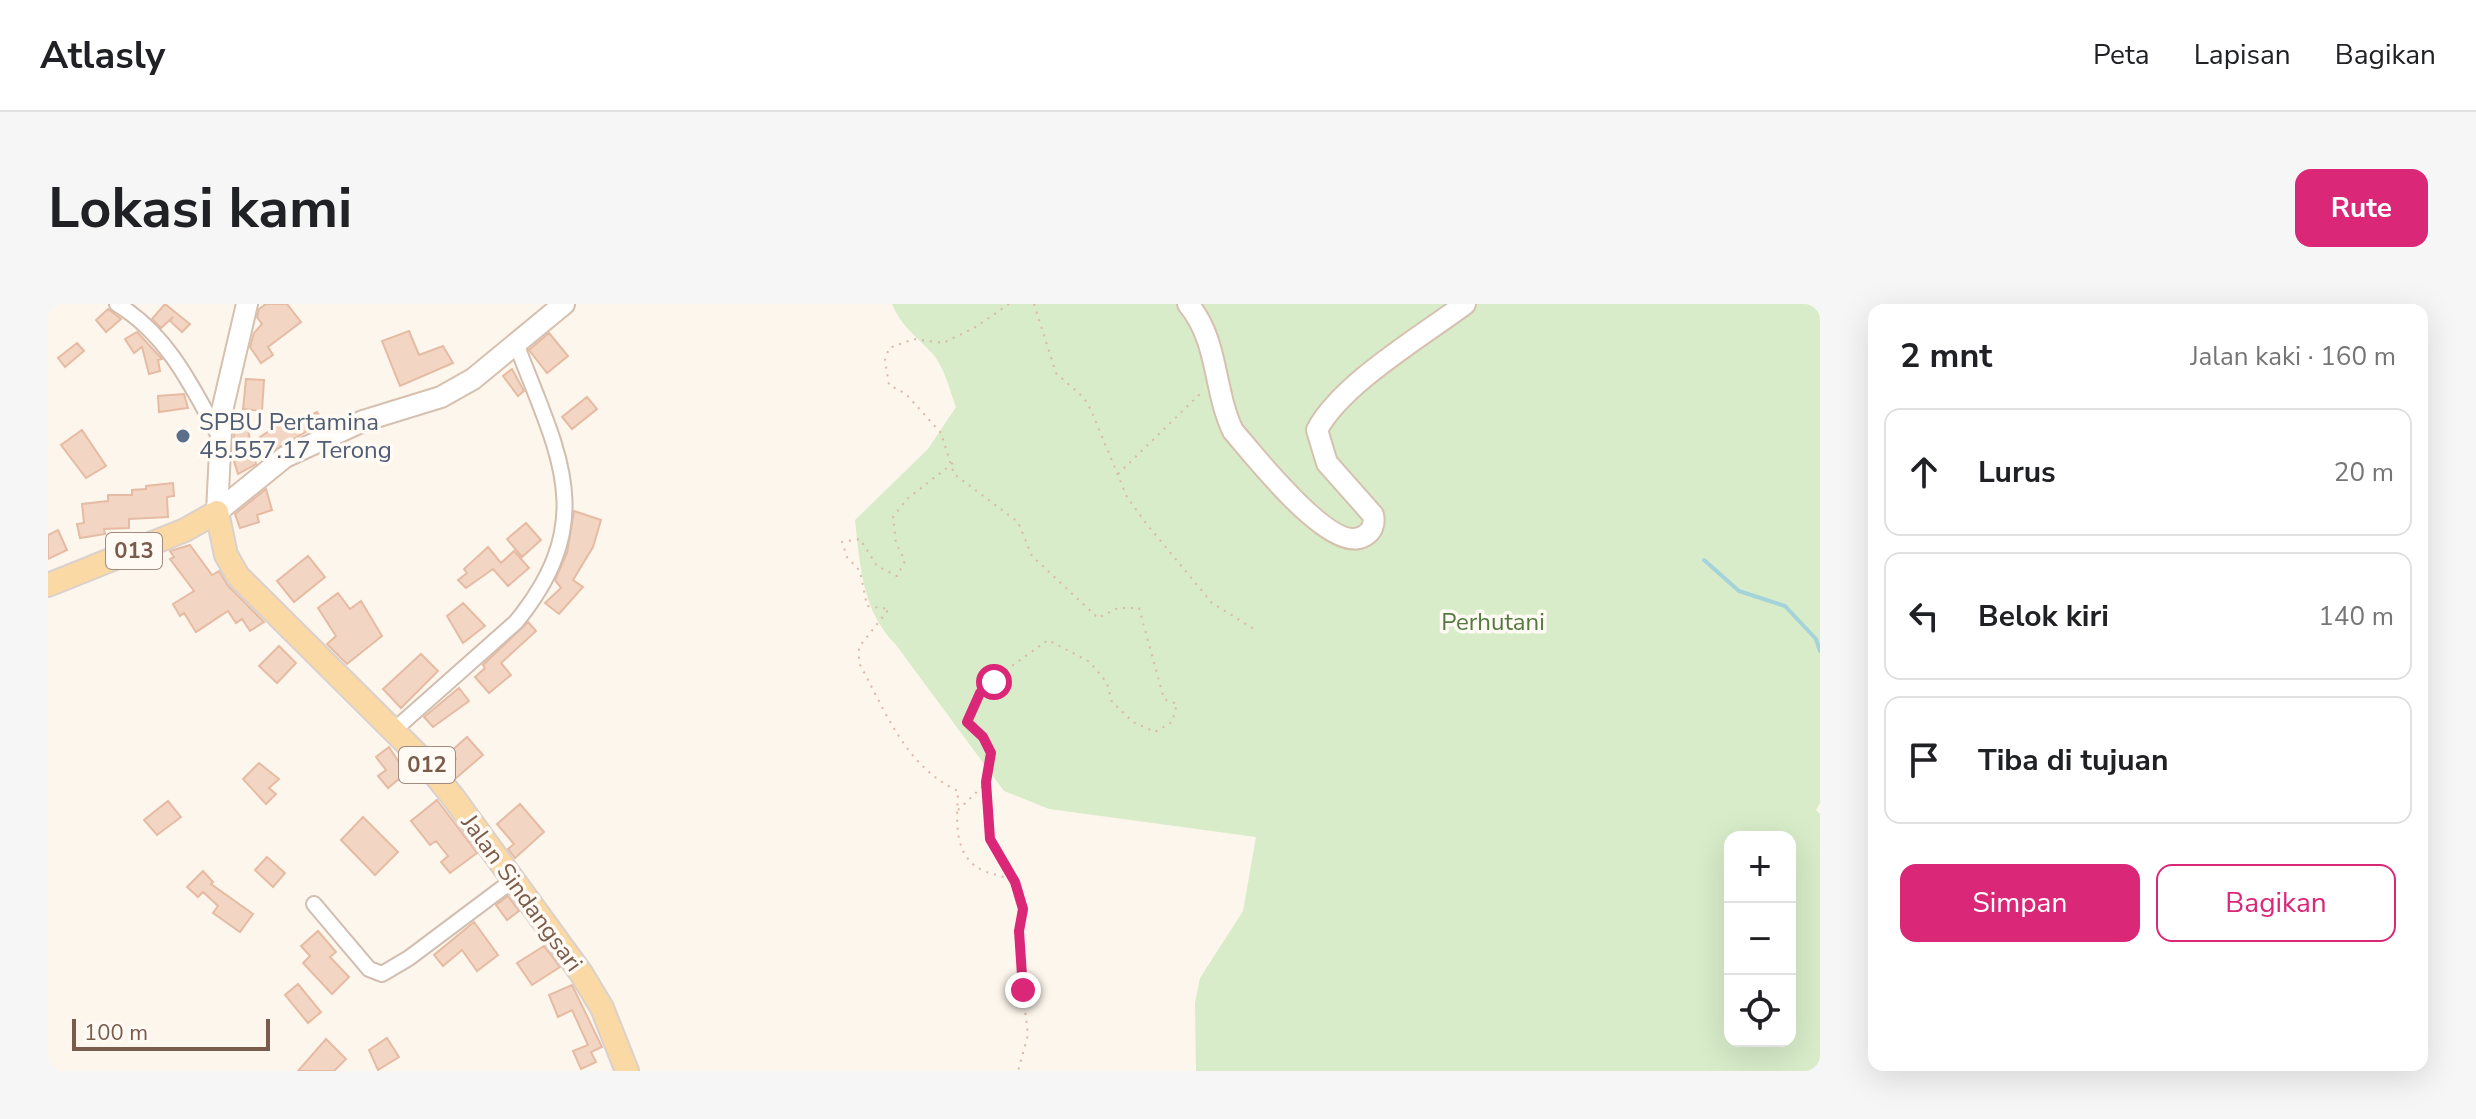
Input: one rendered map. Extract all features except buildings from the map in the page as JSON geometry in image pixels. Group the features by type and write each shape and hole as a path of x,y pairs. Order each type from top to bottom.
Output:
{"main road":[{"path":"217,512 219,436 247,304"},
{"path":"217,512 285,457 363,421 441,397 473,379 517,346 564,304"},
{"path":"1188,304 1210,340 1225,414 1233,431 1311,516 1335,536 1357,539 1372,529 1373,515 1327,463 1317,430 1325,414 1344,395 1465,304"},
{"name":"013","path":"48,585 185,530 217,512"},
{"name":"Jalan Sindangsari","path":"217,512 226,555 238,576 393,731 453,797 602,1008 627,1071"},
{"path":"185,530 208,543 238,576"}],"street":[{"path":"117,304 168,349 182,368 219,436"},
{"path":"393,731 516,622 532,602 559,547 565,520 565,482 560,457 517,346"},
{"path":"314,904 369,969 382,974 409,958 513,880"}],"path":[{"path":"1009,304 974,328 943,343 914,339 889,348 885,360 889,385 906,394 941,433 954,474 1018,522 1032,556 1098,618 1118,608 1139,608 1164,699 1177,704 1172,722 1155,732 1133,722 1112,702 1107,683 1090,662 1048,640 980,693 972,708 967,722 983,737 991,753 986,783 990,839 1015,882 1023,909 1019,959 1028,1035 1018,1071"},
{"path":"1034,304 1056,373 1084,398 1091,410 1104,448 1127,497 1212,603 1254,629"},
{"path":"1118,474 1217,377"},
{"path":"953,463 907,499 893,517 896,543 905,561 897,576 877,566 860,539 842,542 847,557 860,571 867,606 889,609 859,647 859,663 912,758 933,780 958,791 960,847 981,870 1015,882"},
{"path":"957,811 986,783"}],"green space":[{"name":"Perhutani","path":"892,304 1820,304 1820,803 1816,810 1820,814 1820,1071 1196,1071 1195,1003 1200,978 1243,911 1256,837 1049,809 1004,791 885,632 869,603 855,520 928,449 956,407 936,358 905,325"}],"waterway":[{"path":"1704,560 1739,591 1785,606 1816,639 1820,651"}],"place":[{"name":"SPBU Pertamina 45.557.17 Terong","path":"183,436"}],"route":[{"path":"994,682 980,693 967,722 983,737 991,753 986,782 990,839 1015,882 1023,909 1019,931 1023,990"}]}
